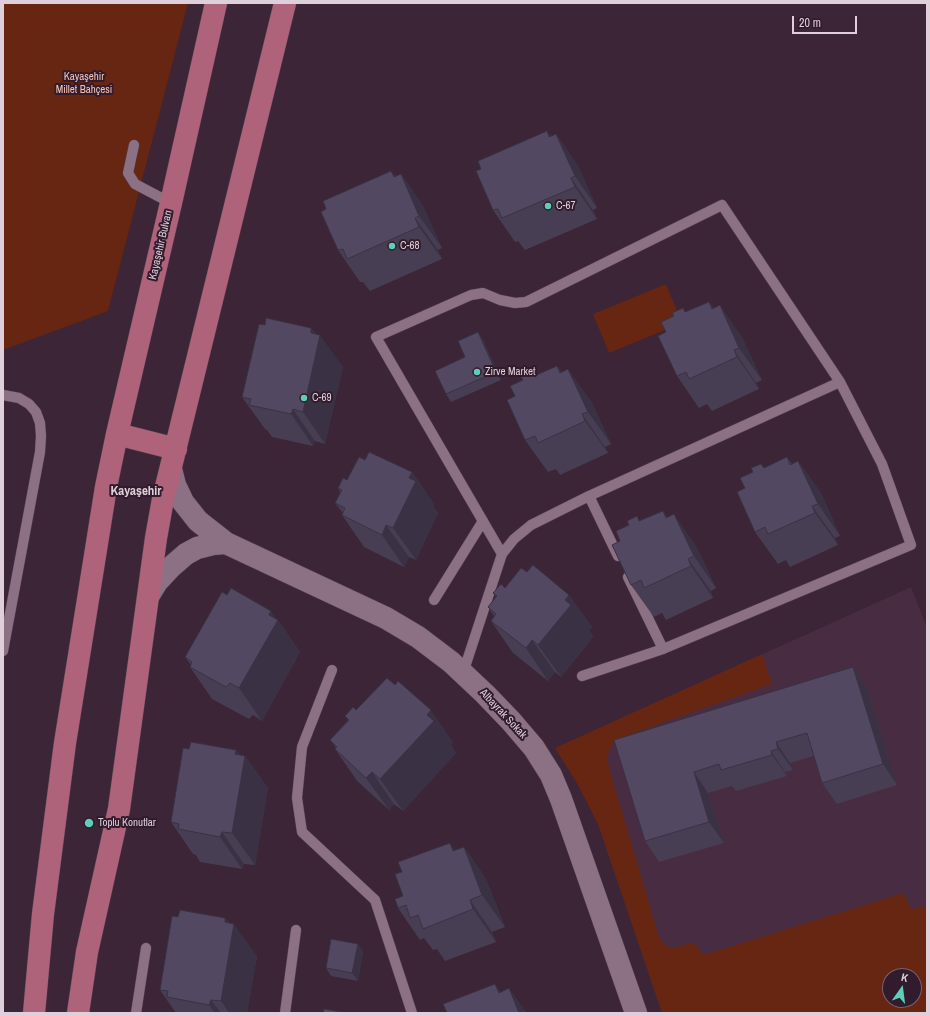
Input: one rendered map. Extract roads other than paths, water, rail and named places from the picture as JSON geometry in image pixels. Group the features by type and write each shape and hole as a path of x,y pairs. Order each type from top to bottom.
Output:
{"main road":[{"name":"Kayaşehir Bulvarı","path":"34,1013 43,914 65,743 106,487 216,3"},
{"path":"78,1013 87,952 120,809 156,538 163,499 285,3"},
{"path":"117,434 173,459"}],"street":[{"name":"Albayrak Sokak","path":"173,459 174,485 183,502 198,522 226,543 386,618 418,637 452,662 511,721 534,748 551,775 561,799 636,1013"},
{"path":"149,595 157,582 170,567 186,554 197,548 213,544 226,543"}],"lane":[{"path":"134,145 128,173 135,184 171,203"},
{"path":"502,554 376,337 471,295 483,293 500,300 515,303 526,302 722,205 840,382 882,464 911,545 663,649 582,676"},
{"path":"463,673 502,554 514,539 531,525 589,496 840,382"},
{"path":"3,395 19,398 29,404 36,412 40,423 41,436 40,452 3,651"},
{"path":"589,496 663,649"},
{"path":"434,600 483,521"},
{"path":"332,670 302,747 297,798 302,832 375,900 412,1013"},
{"path":"284,1013 296,930"},
{"path":"136,1013 146,948"}],"place":[{"name":"C-67","path":"548,206"},
{"name":"C-68","path":"392,246"},
{"name":"Zirve Market","path":"477,372"},
{"name":"C-69","path":"304,398"},
{"name":"Toplu Konutlar","path":"89,823"}],"district":[{"name":"Kayaşehir","path":"136,492"}],"park label":[{"name":"Kayaşehir Millet Bahçesi","path":"84,83"}]}
